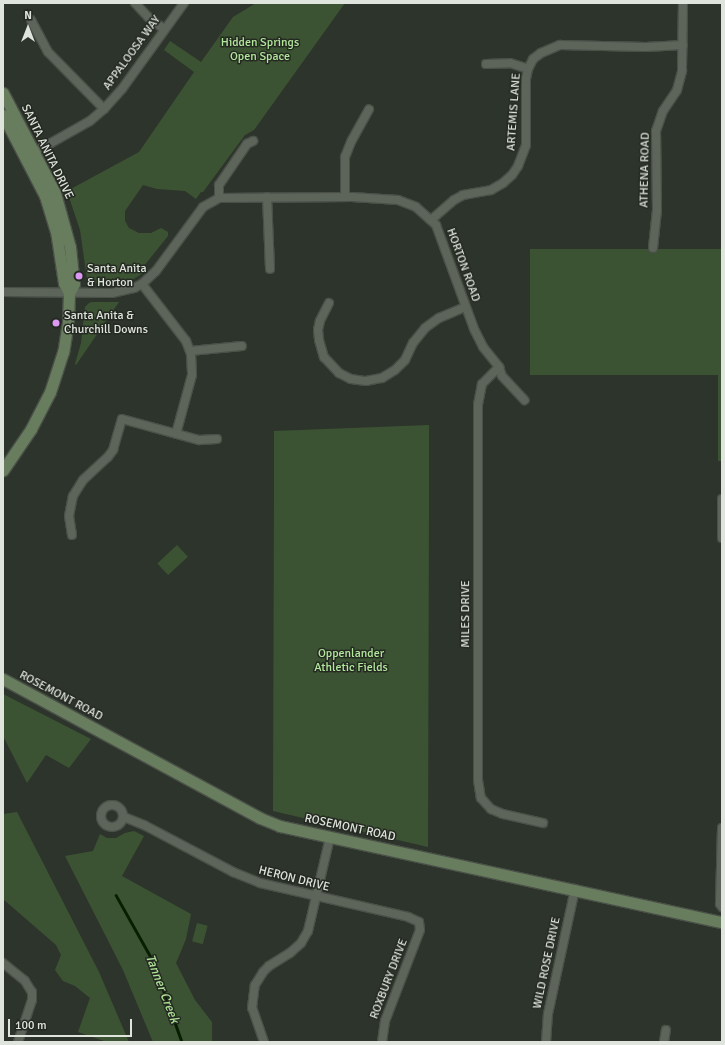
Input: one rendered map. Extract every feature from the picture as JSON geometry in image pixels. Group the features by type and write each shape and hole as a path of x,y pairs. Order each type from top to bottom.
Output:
{"main road":[{"name":"SANTA ANITA DRIVE","path":"3,93 55,193 70,247 74,284 69,293 68,322 63,352 50,392 31,429 3,470"},
{"name":"SANTA ANITA DRIVE","path":"3,115 32,168 47,200 58,239 64,283 69,293"},
{"name":"ROSEMONT ROAD","path":"3,679 260,818 280,826 722,922"}],"street":[{"path":"135,3 148,17 164,29"},
{"name":"APPALOOSA WAY","path":"35,152 90,121 104,109 122,89 184,3"},
{"name":"ATHENA ROAD","path":"653,248 657,210 656,131 663,111 677,90 683,63 683,3"},
{"path":"31,20 48,52 104,109"},
{"name":"ARTEMIS LANE","path":"431,220 454,200 463,195 491,190 503,183 518,166 526,144 526,90 528,69 533,59 541,52 560,45 646,47 683,45"},
{"path":"486,64 510,63 528,69"},
{"path":"345,197 346,155 352,140 369,109"},
{"path":"3,292 112,293 124,292 142,284 156,271 203,207 219,198 219,185 247,144 253,141"},
{"path":"267,197 270,269"},
{"name":"HORTON ROAD","path":"219,198 345,197 398,200 416,207 431,220 439,234 465,307 483,347 499,367 502,376 524,400"},
{"path":"142,284 186,342 190,351 192,375 176,434"},
{"path":"329,303 320,321 318,330 324,357 328,364 339,373 351,379 366,381 382,378 396,370 405,360 413,343 425,328 439,318 465,307"},
{"path":"190,351 242,346"},
{"name":"MILES DRIVE","path":"499,367 482,384 478,405 478,780 481,798 491,809 503,814 544,823"},
{"path":"72,535 69,516 72,496 83,480 108,457 113,450 122,419 199,440 217,439"},
{"path":"722,498 722,538"},
{"name":"HERON DRIVE","path":"124,817 144,825 244,877 271,887 408,917 421,925"},
{"path":"722,828 720,904 722,907"},
{"path":"264,1042 252,1008 255,984 263,972 290,953 303,940 308,931 330,837"},
{"name":"WILD ROSE DRIVE","path":"546,1042 548,1014 575,889"},
{"name":"ROXBURY DRIVE","path":"382,1042 385,1021 421,925"},
{"path":"3,963 25,981 32,992 32,1000 18,1042"},
{"path":"664,1042 666,1030"}],"green space":[{"name":"Hidden Springs Open Space","path":"256,3 345,3 254,130 245,135 203,192 201,192 196,199 185,191 157,189 143,185 125,211 125,221 129,228 139,233 151,233 161,228 168,232 168,236 143,267 139,269 143,273 132,280 120,284 90,283 87,279 80,230 67,191 139,152 194,72 164,50 170,41 201,62 233,17"},
{"path":"530,249 722,249 722,461 718,461 718,375 530,375"},
{"path":"92,302 119,302 76,365 81,343 85,307"},
{"name":"Oppenlander Athletic Fields","path":"429,425 428,847 273,811 274,431"},
{"path":"177,545 188,557 168,575 157,563"},
{"path":"3,694 91,739 69,768 46,755 27,783 3,736"},
{"path":"17,812 99,972 129,1042 107,1042 78,1032 90,998 75,986 63,981 55,970 61,955 56,945 3,899 3,814"},
{"path":"134,831 144,836 122,876 191,914 186,939 176,963 195,1000 212,1022 212,1042 153,1042 123,970 65,856 93,851 100,834 107,838 116,838 125,833"},
{"path":"197,923 208,926 203,944 192,941"}],"waterway":[{"name":"Tanner Creek","path":"116,895 153,961 182,1042"}],"place":[{"name":"Santa Anita & Horton","path":"79,276"},
{"name":"Santa Anita & Churchill Downs","path":"56,323"}]}
